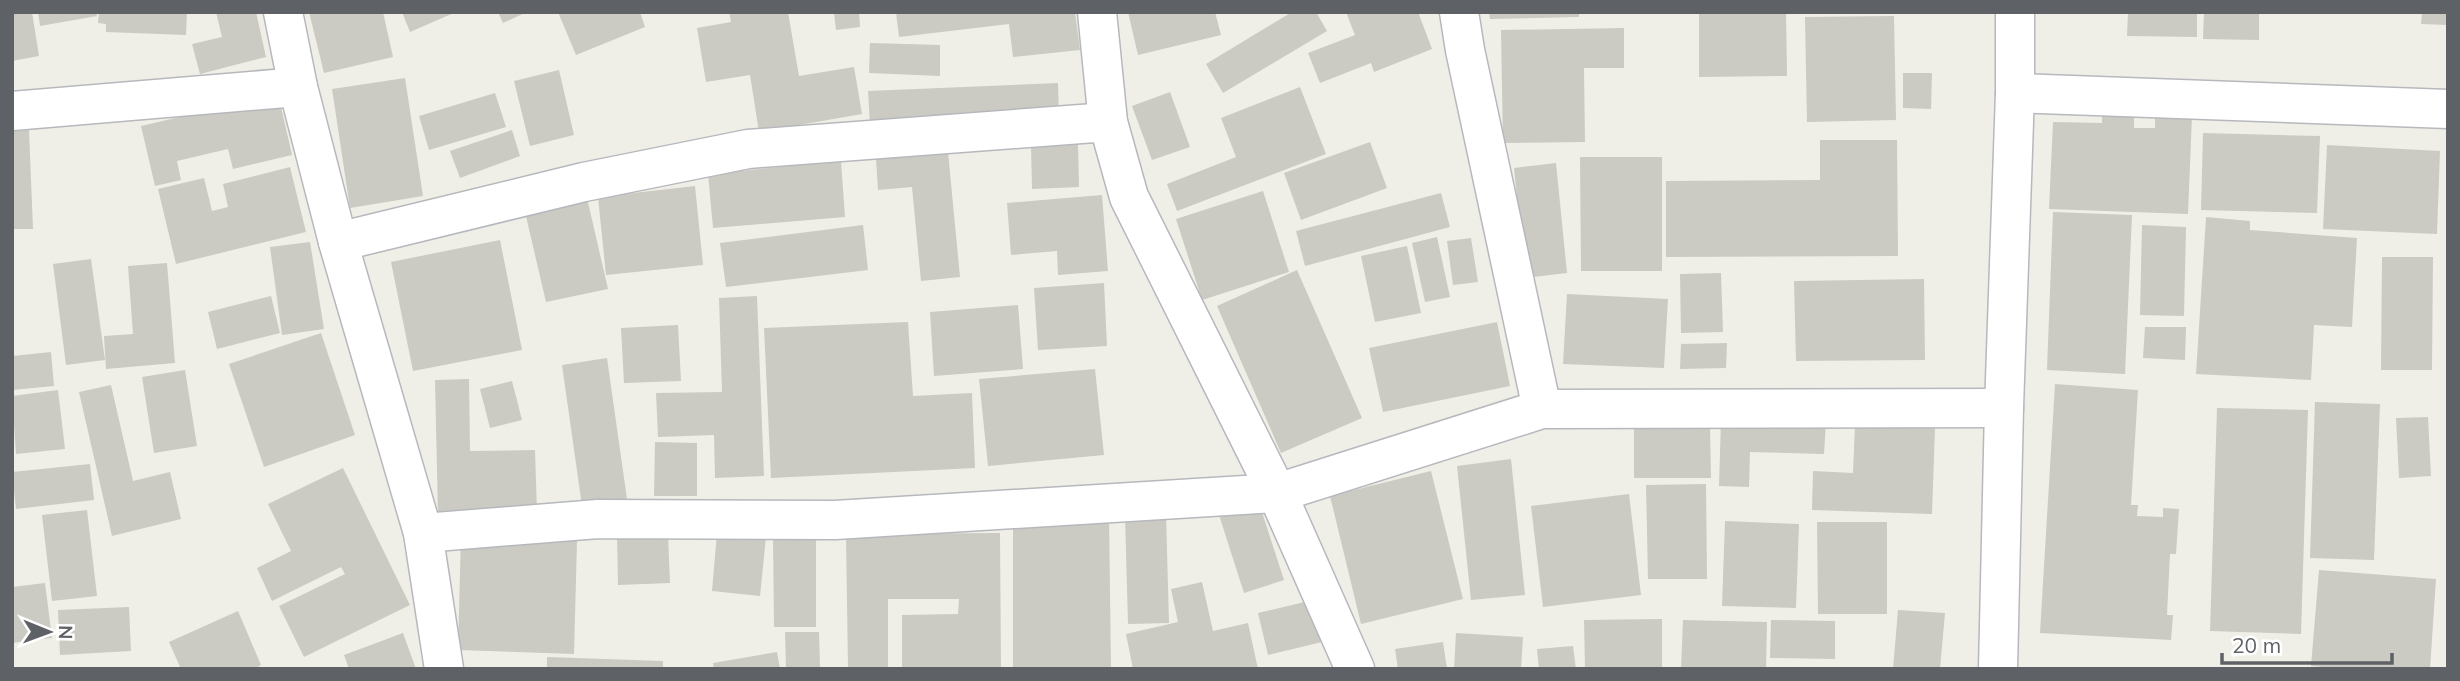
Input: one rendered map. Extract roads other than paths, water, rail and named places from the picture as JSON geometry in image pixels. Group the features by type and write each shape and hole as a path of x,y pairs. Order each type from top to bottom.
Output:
{"street":[{"path":"284,12 298,87 338,242 423,533 444,669"},
{"path":"1097,12 1108,122 1129,197 1277,493 1354,669"},
{"path":"1459,12 1542,409"},
{"path":"1998,669 2015,12"},
{"path":"12,111 298,87"},
{"path":"2015,93 2448,110"},
{"path":"338,242 584,182 748,149 1108,122"},
{"path":"423,533 597,519 835,520 1277,493 1542,409 2004,408"}]}
